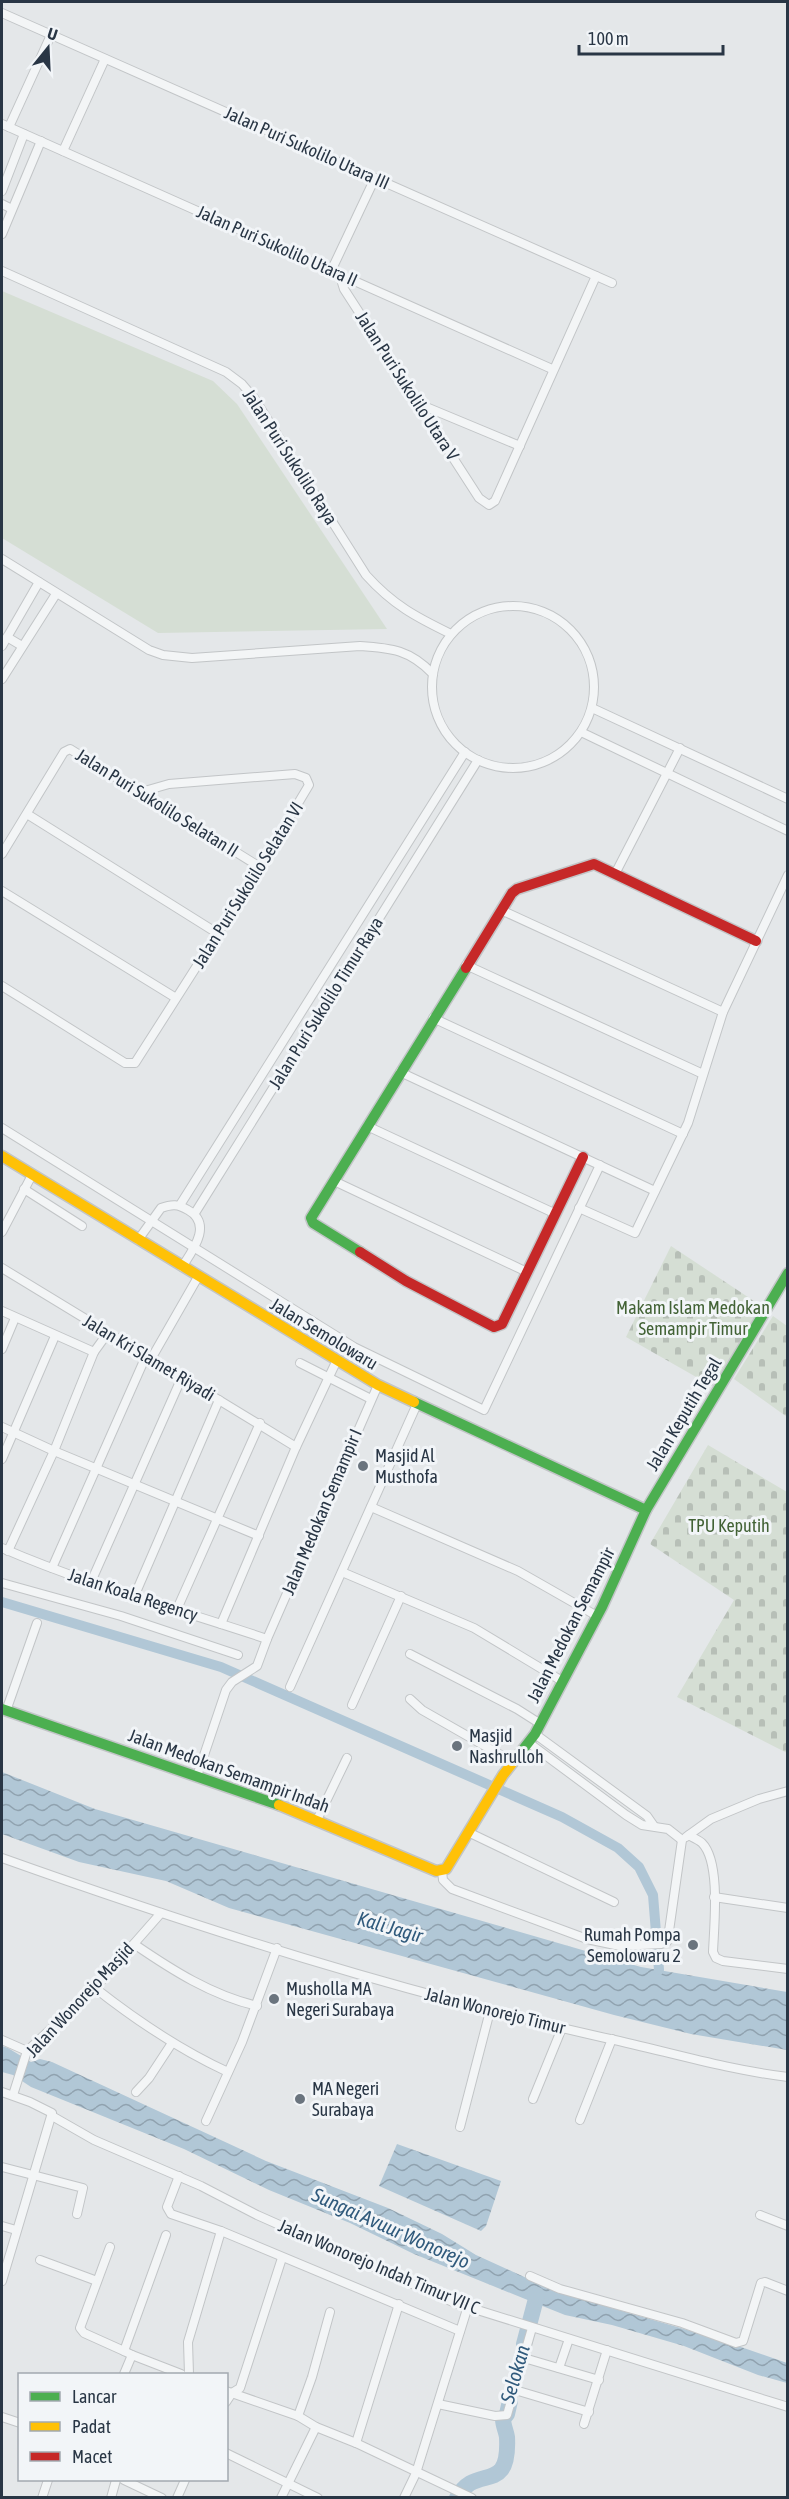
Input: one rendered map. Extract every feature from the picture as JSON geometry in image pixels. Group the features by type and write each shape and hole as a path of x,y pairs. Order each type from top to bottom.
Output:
{"street":[{"name":"Jalan Puri Sukolilo Utara III","path":"2,13 612,283"},
{"path":"5,126 51,35"},
{"path":"63,151 105,59"},
{"name":"Jalan Puri Sukolilo Utara II","path":"5,126 336,271 552,369"},
{"path":"2,191 24,134"},
{"path":"2,234 40,141"},
{"path":"336,271 375,178"},
{"path":"2,204 12,209"},
{"name":"Jalan Puri Sukolilo Raya","path":"2,271 237,379 254,398 366,575 387,597 411,615 451,634"},
{"name":"Jalan Puri Sukolilo Utara V","path":"336,271 344,289 479,498 489,505 493,503 519,446"},
{"path":"419,404 519,446 596,276"},
{"path":"2,559 148,650 163,655 192,658 360,646 384,648 407,654 419,660 433,675"},
{"path":"2,645 39,582"},
{"path":"2,679 56,594"},
{"path":"516,605 534,608 551,615 579,638 594,671 595,690 592,708 581,732 561,753 535,765 506,767 478,760 454,742 438,718 434,704 433,675 442,646 465,621 480,612 516,605"},
{"path":"7,637 22,646"},
{"path":"592,708 788,799"},
{"path":"581,732 788,831"},
{"path":"615,874 680,748"},
{"name":"Jalan Puri Sukolilo Selatan II","path":"2,854 67,750 80,754 260,867"},
{"name":"Jalan Puri Sukolilo Timur Raya","path":"180,1205 465,752"},
{"name":"Jalan Puri Sukolilo Timur Raya","path":"195,1213 478,760"},
{"name":"Jalan Puri Sukolilo Selatan VI","path":"2,986 125,1063 137,1062 260,867 308,788 309,782 306,778 295,774 169,784 141,792"},
{"path":"27,814 217,933"},
{"path":"583,1157 502,1324 494,1327 406,1281 313,1223 311,1218 466,964 517,889 594,864 756,941"},
{"path":"579,1208 635,1233 682,1134 723,1012 788,875"},
{"path":"2,891 176,998"},
{"path":"501,910 723,1012"},
{"path":"466,964 703,1074"},
{"path":"311,996 324,1006"},
{"path":"433,1018 682,1134"},
{"path":"400,1072 655,1191"},
{"path":"367,1126 555,1214"},
{"path":"2,1128 149,1223 354,1347 484,1410 600,1165"},
{"name":"Jalan Semolowaru","path":"2,1156 140,1237 198,1277 336,1362 417,1404 646,1510"},
{"path":"2,1232 32,1175"},
{"path":"334,1181 527,1272"},
{"path":"24,1190 82,1226"},
{"path":"140,1237 161,1208 180,1205 195,1213 201,1234 183,1265"},
{"name":"Jalan Kri Slamet Riyadi","path":"2,1268 296,1447"},
{"name":"Jalan Keputih Tegal","path":"646,1510 788,1273"},
{"path":"52,1568 95,1467 149,1358 198,1277"},
{"path":"2,1311 94,1352"},
{"path":"2,1349 15,1318"},
{"path":"5,1549 54,1451 94,1352 107,1334"},
{"path":"2,1459 55,1336"},
{"path":"221,1624 296,1447 336,1362"},
{"path":"300,1363 371,1399"},
{"path":"91,1582 182,1377"},
{"name":"Jalan Medokan Semampir I","path":"197,1776 226,1690 232,1682 253,1671 261,1658 267,1639 378,1385"},
{"path":"134,1597 219,1400"},
{"path":"290,1687 417,1404"},
{"path":"177,1609 260,1423"},
{"path":"2,1426 54,1451 259,1536"},
{"path":"371,1507 518,1572 597,1616"},
{"name":"Jalan Medokan Semampir","path":"442,1871 454,1858 470,1833 503,1774 532,1738 597,1616 646,1510"},
{"name":"Jalan Koala Regency","path":"5,1549 134,1597 267,1639"},
{"path":"342,1572 474,1628 561,1681"},
{"path":"2,1583 121,1616 238,1655"},
{"path":"352,1705 401,1596"},
{"path":"4,1710 37,1623"},
{"path":"410,1654 517,1708 539,1723"},
{"path":"410,1699 422,1710 513,1762"},
{"name":"Jalan Medokan Semampir Indah","path":"4,1710 317,1820 436,1871 442,1871"},
{"path":"532,1738 647,1816 654,1826 702,1843 711,1859 714,1897 713,1952 716,1958 723,1961 788,1970"},
{"path":"317,1820 347,1758"},
{"path":"442,1871 443,1880 452,1889 587,1939 620,1946 661,1944 667,1942 668,1938 686,1838 711,1819 759,1799 788,1791"},
{"path":"470,1833 614,1902"},
{"name":"Jalan Wonorejo Timur","path":"2,1858 161,1913 369,1978 490,2011 706,2061 788,2077"},
{"path":"714,1897 788,1908"},
{"name":"Jalan Wonorejo Masjid","path":"12,2095 26,2054 95,1988 161,1913"},
{"path":"134,1944 160,1963 202,1986 238,2002 256,2006"},
{"path":"206,2121 256,2006 277,1948"},
{"path":"95,1988 172,2043 228,2072"},
{"path":"460,2127 490,2011"},
{"path":"533,2099 562,2028"},
{"path":"580,2120 612,2039"},
{"path":"2,2040 26,2054"},
{"path":"136,2092 149,2078 172,2043"},
{"name":"Jalan Wonorejo Indah Timur VII C","path":"2,2092 52,2114 94,2140 179,2176 300,2234 468,2306 528,2327 788,2407"},
{"path":"2,2280 32,2174 52,2114"},
{"path":"2,2168 83,2188 77,2214"},
{"path":"179,2176 167,2207 168,2212 221,2231 282,2258 399,2304 412,2313 460,2331"},
{"path":"760,2216 788,2226"},
{"path":"2,2226 16,2230"},
{"path":"189,2373 188,2342 221,2231"},
{"path":"124,2373 128,2353 166,2235"},
{"path":"110,2247 80,2328 84,2333 178,2373"},
{"path":"229,2392 240,2388 282,2258"},
{"path":"40,2260 97,2281"},
{"path":"530,2276 560,2289 682,2323 736,2343 743,2341 761,2283 765,2282 788,2291"},
{"path":"356,2443 399,2304"},
{"path":"404,2498 417,2473 468,2306"},
{"path":"298,2416 312,2377 330,2312"},
{"path":"438,2404 505,2416 524,2358 528,2327"},
{"path":"559,2368 569,2339"},
{"path":"584,2424 607,2350"},
{"path":"524,2358 599,2379"},
{"path":"514,2390 589,2412"},
{"path":"229,2392 298,2416 316,2427 356,2443 469,2496"},
{"path":"2,2417 18,2422"},
{"path":"280,2498 316,2427"},
{"path":"228,2453 318,2498"},
{"path":"42,2498 48,2481"},
{"path":"111,2498 117,2481"},
{"path":"126,2481 162,2498"},
{"path":"177,2498 185,2481"}],"green space":[{"path":"2,291 213,381 237,404 387,629 158,633 2,538"},
{"name":"Makam Islam Medokan Semampir Timur","path":"671,1246 763,1307 712,1386 626,1337"},
{"path":"773,1316 787,1326 787,1417 734,1379"},
{"name":"TPU Keputih","path":"708,1445 787,1492 787,1753 677,1697 734,1600 650,1544"}],"water":[{"name":"Kali Jagir","path":"2,1772 95,1809 641,1967 787,1992 787,2050 691,2034 614,2015 229,1908 166,1881 79,1862 2,1834"},
{"name":"Sungai Avuur Wonorejo","path":"2,2046 31,2062 40,2059 52,2062 266,2161 388,2208 442,2234 476,2255 557,2292 715,2338 787,2363 787,2383 758,2375 684,2346 612,2325 565,2315 414,2254 350,2223 269,2190 184,2149 31,2087 13,2075 2,2072"},
{"path":"397,2144 501,2181 486,2226 481,2231 379,2186"}],"waterway":[{"path":"2,1602 221,1667 562,1817 618,1848 639,1867 653,1895 659,1970"},
{"name":"Selokan","path":"524,2344 537,2295"},
{"name":"Selokan","path":"457,2498 473,2482 498,2473 503,2467 507,2437 503,2419 507,2414 510,2401"}],"traffic: fast":[{"path":"360,1252 313,1223 311,1218 466,968"},
{"path":"514,1761 535,1734 602,1607 646,1510 788,1273"},
{"path":"414,1402 646,1510"},
{"path":"2,1709 279,1805"}],"traffic: slow":[{"path":"2,1156 378,1385 414,1402"},
{"path":"279,1805 436,1871 446,1869 503,1775 514,1761"}],"traffic: jam":[{"path":"466,968 512,893 517,889 594,864 756,941"},
{"path":"360,1252 406,1281 494,1327 502,1324 583,1157"}],"place":[{"name":"Masjid Al Musthofa","path":"363,1466"},
{"name":"Masjid Nashrulloh","path":"457,1746"},
{"name":"Rumah Pompa Semolowaru 2","path":"693,1945"},
{"name":"Musholla MA Negeri Surabaya","path":"274,1999"},
{"name":"MA Negeri Surabaya","path":"300,2099"}]}
